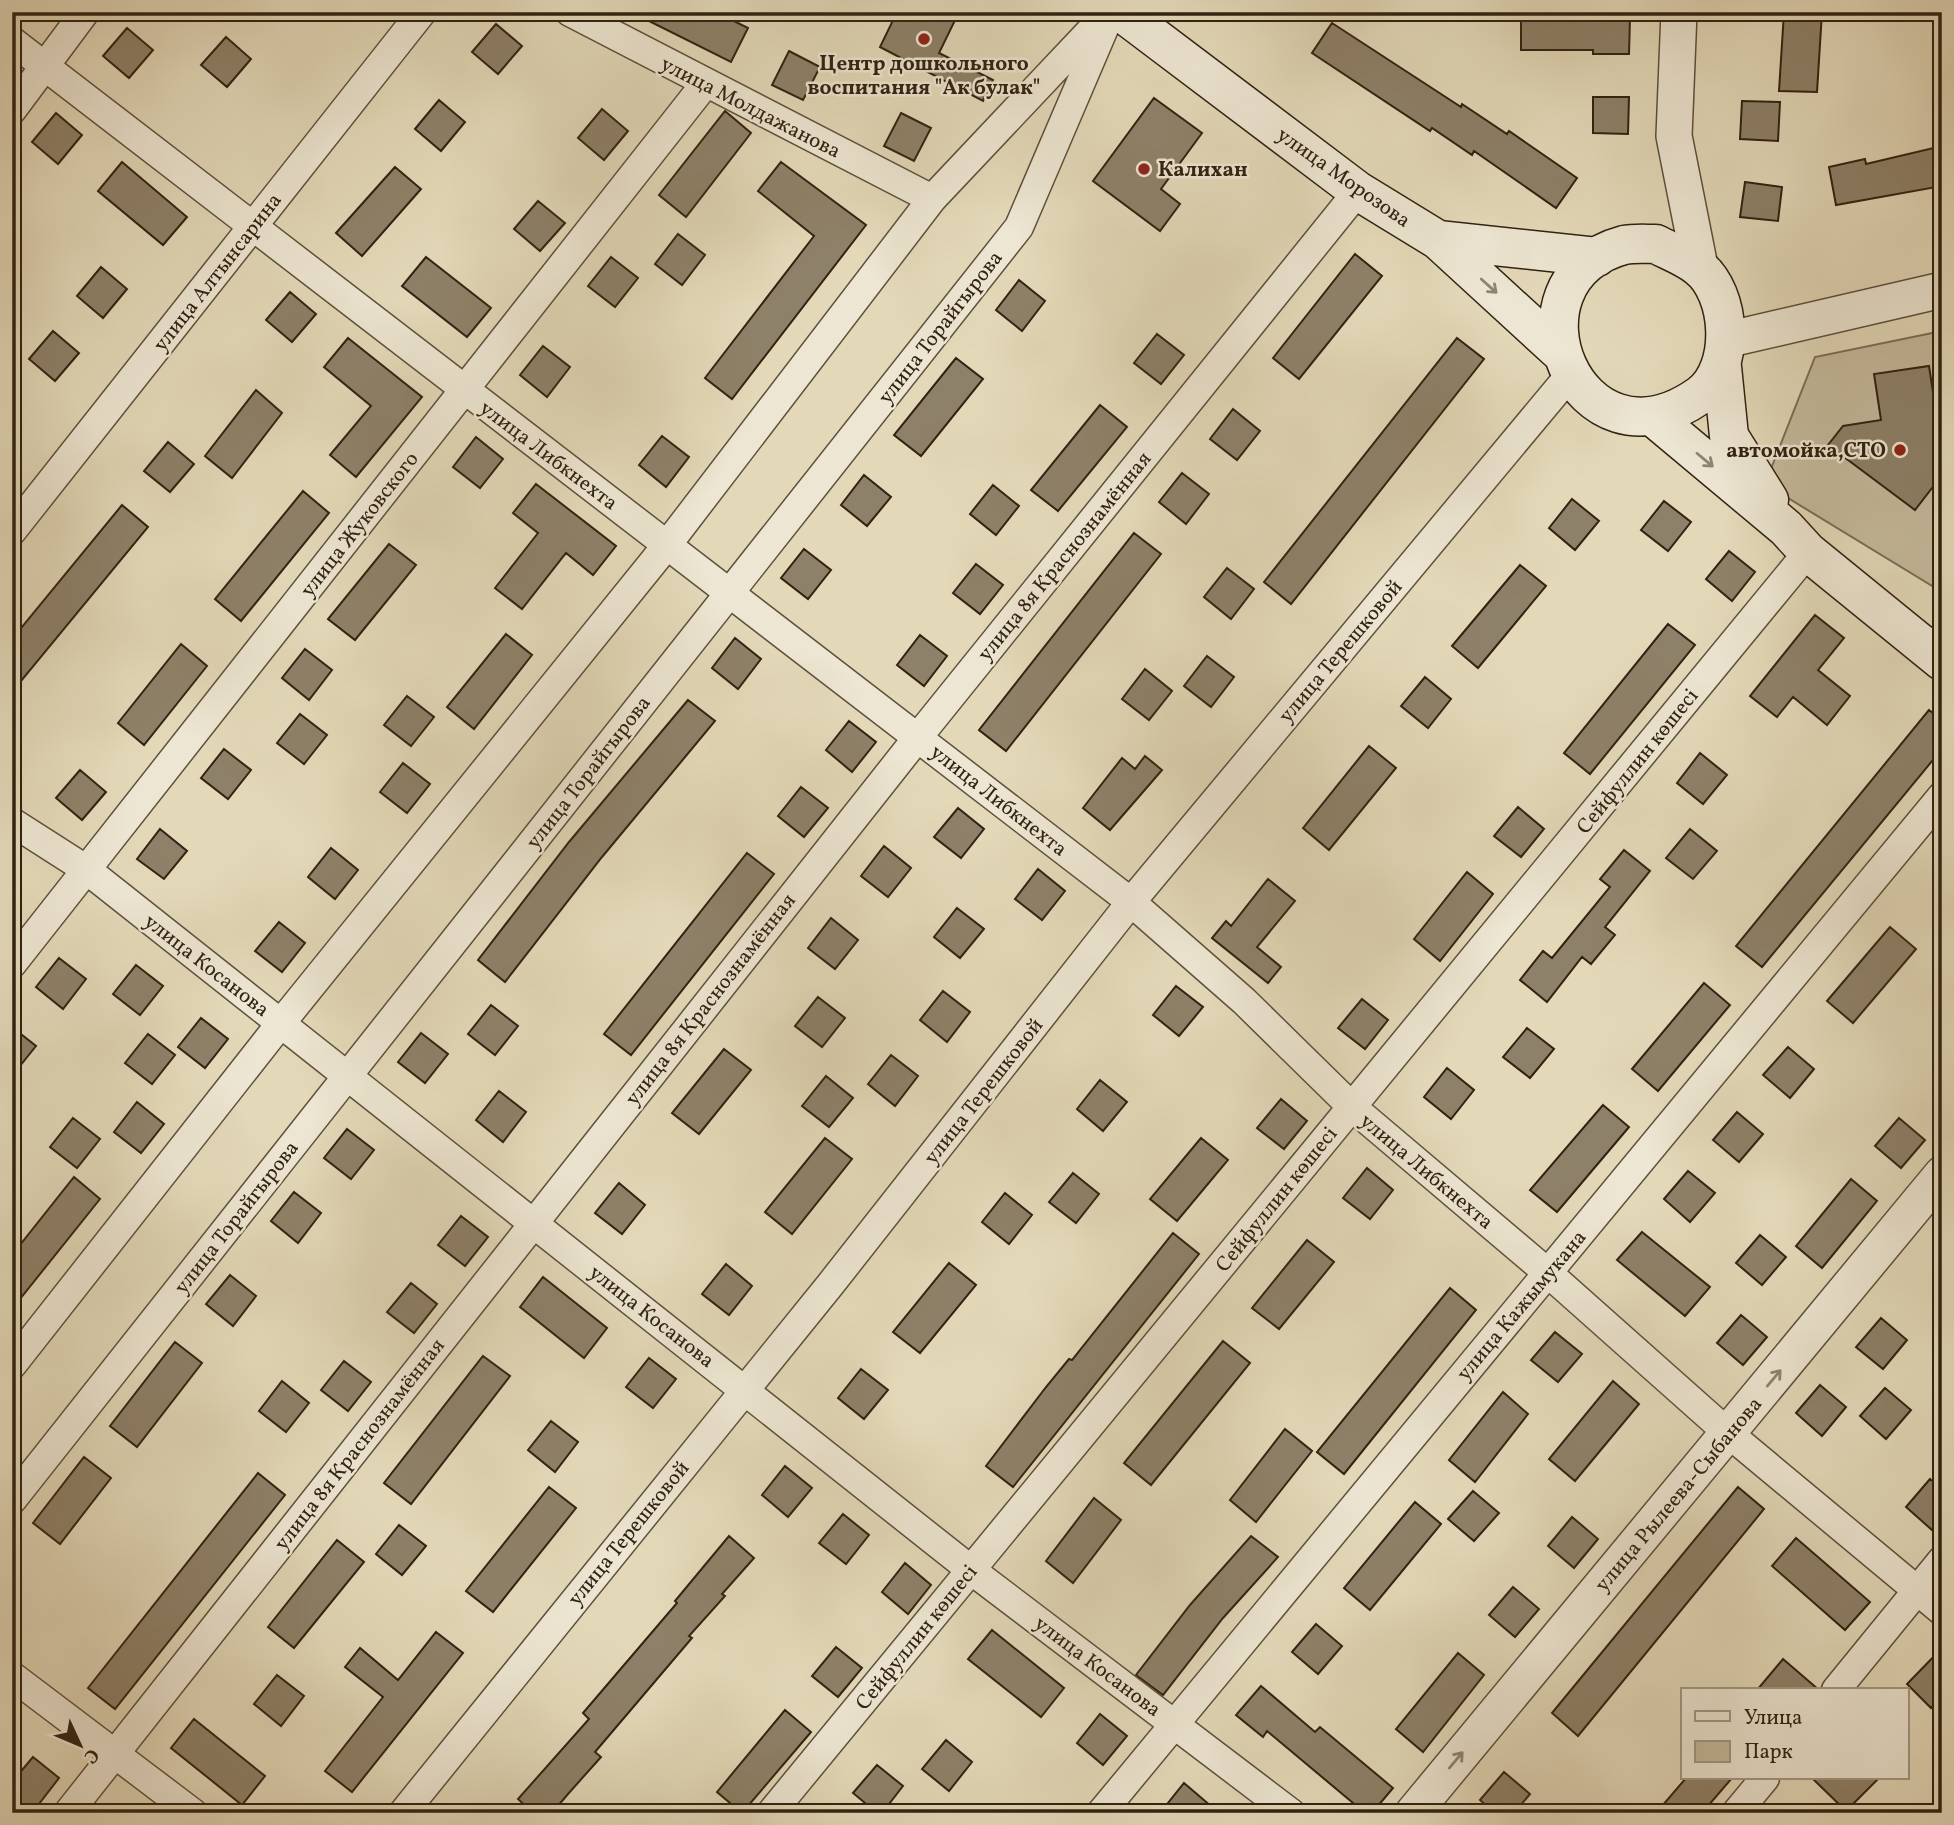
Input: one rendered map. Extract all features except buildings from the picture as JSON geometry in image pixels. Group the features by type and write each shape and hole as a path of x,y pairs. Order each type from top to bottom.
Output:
{"main road":[{"name":"улица Морозова","path":"1121,12 1358,191 1438,240 1565,363"},
{"path":"1438,240 1597,257"},
{"path":"1724,354 1705,391 1681,408 1652,416 1620,413 1591,399 1565,363 1558,315 1572,282 1597,257 1626,245 1656,244 1700,267 1723,311 1729,436 1797,540"},
{"path":"1652,416 1797,540 1935,644"}],"street":[{"path":"12,110 85,12"},
{"name":"улица Алтынсарина","path":"12,531 422,12"},
{"name":"улица Молдажанова","path":"570,12 932,199"},
{"name":"улица Торайгырова","path":"12,1365 281,1023 667,545 932,199 1110,12"},
{"name":"улица Торайгырова","path":"12,1500 1019,227 1110,12"},
{"path":"1679,12 1674,136 1700,267"},
{"name":"улица Либкнехта","path":"12,41 1131,902 1244,1002 1352,1107 1548,1273 1728,1433 1942,1611"},
{"name":"улица Жуковского","path":"12,964 705,84"},
{"name":"улица 8я Краснознамённая","path":"68,1813 918,737 1358,191"},
{"path":"1724,354 1942,290"},
{"name":"улица Терешковой","path":"403,1813 1565,363"},
{"name":"Сейфуллин көшесі","path":"771,1813 1352,1107 1797,540"},
{"name":"улица Кажымукана","path":"1101,1813 1942,796"},
{"name":"улица Косанова","path":"12,822 86,870 971,1570 1291,1813"},
{"name":"улица Рылеева-Сыбанова","path":"1413,1813 1942,1174"},
{"path":"1838,1688 1942,1560"},
{"path":"12,1676 193,1813"},
{"path":"1736,1813 1763,1780"}],"green space":[{"path":"1942,331 1942,592 1765,484 1815,357"}],"place":[{"name":"Центр дошкольного воспитания \"Ак булак\"","path":"924,39"},
{"name":"Калихан","path":"1144,169"},
{"name":"автомойка,СТО","path":"1900,450"}]}
